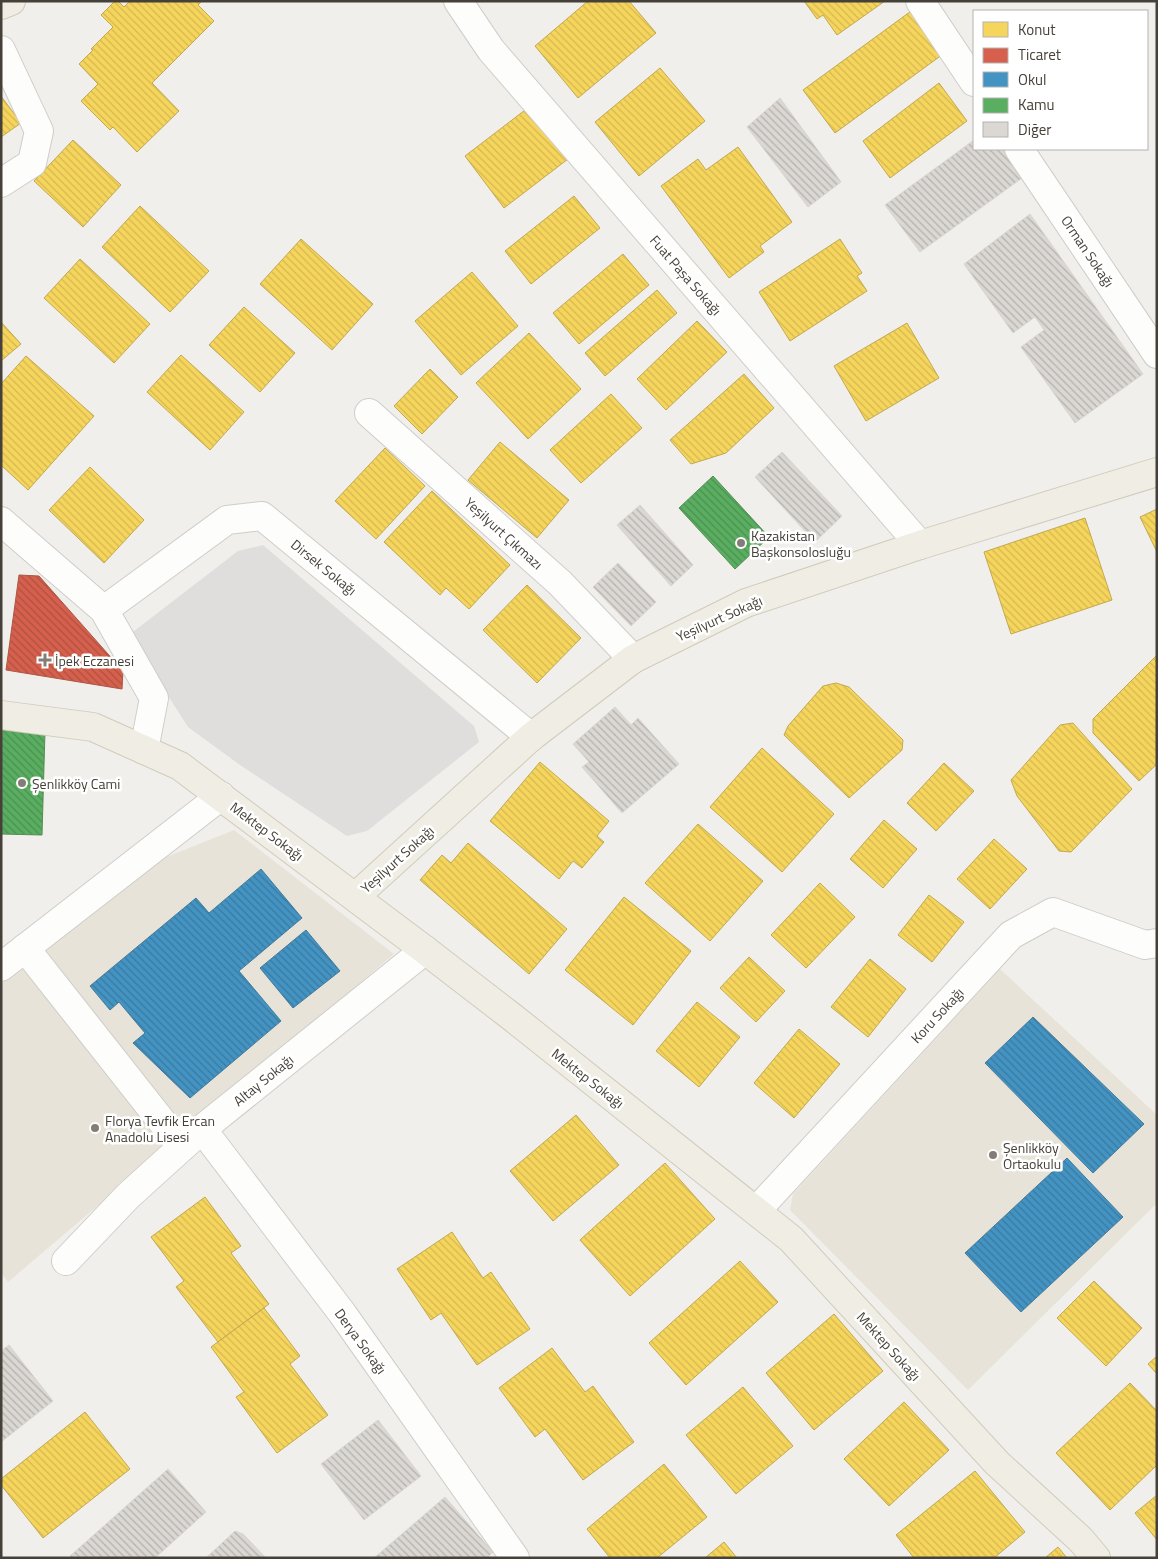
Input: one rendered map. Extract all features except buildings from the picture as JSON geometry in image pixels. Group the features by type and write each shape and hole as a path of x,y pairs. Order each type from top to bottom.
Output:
{"main road":[{"path":"1,6 12,1"},
{"name":"Yeşilyurt Sokağı","path":"355,897 531,737 633,659 746,603 920,545 1157,472"},
{"name":"Mektep Sokağı","path":"1,715 93,727 180,766 425,950 791,1239 996,1463 1081,1540 1096,1558"}],"street":[{"name":"Fuat Paşa Sokağı","path":"458,1 491,50 920,545"},
{"path":"920,1 973,80"},
{"path":"1,50 39,131 32,163 1,183"},
{"name":"Orman Sokağı","path":"1020,150 1157,354"},
{"name":"Yeşilyurt Çıkmazı","path":"368,413 560,583 633,659"},
{"name":"Dirsek Sokağı","path":"104,610 227,520 262,516 531,737"},
{"path":"1,522 104,610 154,698 144,750"},
{"path":"1,967 220,796"},
{"name":"Koru Sokağı","path":"756,1211 1011,935 1053,912 1144,944 1157,944"},
{"name":"Derya Sokağı","path":"25,948 342,1313 515,1558"},
{"name":"Altay Sokağı","path":"66,1261 128,1196 192,1138 425,950"}],"shaded area":[{"path":"263,545 474,726 479,742 367,831 347,836 240,765 188,727 129,635 238,551"},
{"name":"Florya Tevfik Ercan Anadolu Lisesi","path":"234,830 394,954 8,1282 1,1273 1,984 144,866"},
{"name":"Şenlikköy Ortaokulu","path":"1000,969 1157,1115 1157,1203 968,1390 790,1210 793,1194"}],"place":[{"name":"Kazakistan Başkonsolosluğu","path":"741,543"},
{"name":"İpek Eczanesi","path":"45,660"},
{"name":"Şenlikköy Cami","path":"22,783"},
{"name":"Florya Tevfik Ercan Anadolu Lisesi","path":"95,1128"},
{"name":"Şenlikköy Ortaokulu","path":"993,1155"}]}
